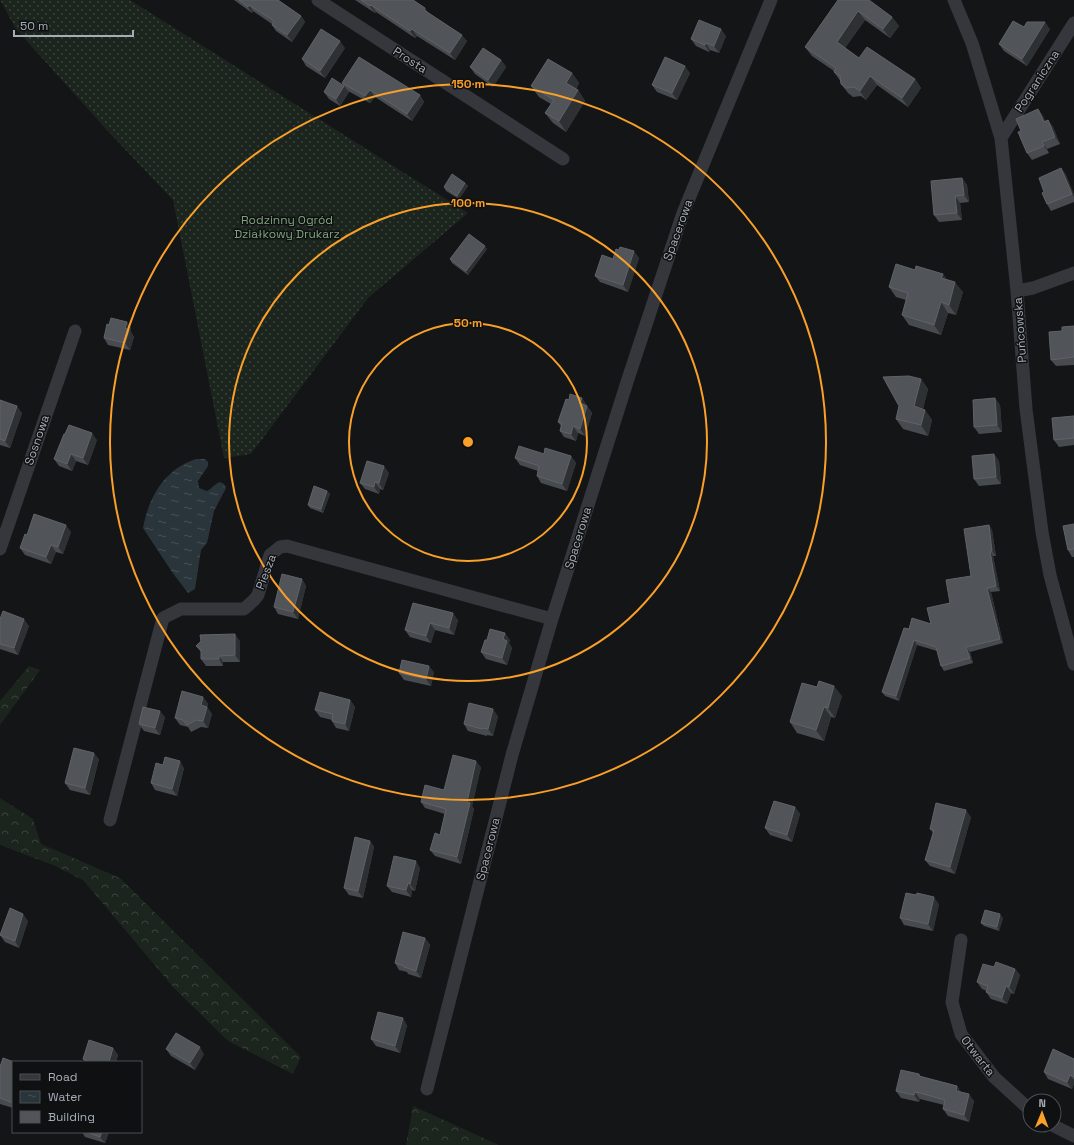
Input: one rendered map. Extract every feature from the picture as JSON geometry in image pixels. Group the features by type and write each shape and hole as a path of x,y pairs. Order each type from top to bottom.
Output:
{"street":[{"name":"Prosta","path":"318,0 563,159"},
{"name":"Spacerowa","path":"427,1090 512,755 552,619 628,379 683,213 771,0"},
{"name":"Puńcowska","path":"954,0 972,43 1001,138 1017,290 1026,409 1042,532 1050,575 1074,664"},
{"name":"Pograniczna","path":"1001,138 1074,23"},
{"path":"1017,290 1033,288 1074,273"},
{"name":"Sosnowa","path":"0,549 75,331"},
{"name":"Piesza","path":"110,820 163,618 181,609 244,609 250,605 258,595 270,555 280,547 287,546 552,619"},
{"name":"Otwarta","path":"961,940 952,1002 961,1034 994,1077 1022,1103"},
{"path":"1062,1130 1074,1136"}],"green space":[{"name":"Rodzinny Ogród Działkowy Drukarz","path":"0,0 130,0 468,213 368,298 251,454 224,458 173,200 105,128 16,29"},
{"path":"29,666 40,670 0,725 0,701"},
{"path":"0,798 33,819 41,844 120,878 301,1057 293,1074 228,1041 174,988 83,880 53,865 0,845"},
{"path":"413,1106 499,1145 406,1145"}],"water":[{"path":"196,459 205,459 208,462 208,466 198,481 199,488 207,491 220,482 224,484 226,488 214,511 207,543 201,550 195,589 188,593 172,572 143,528 149,505 160,485 175,470"}],"building":[{"path":"239,0 278,0 301,16 287,35 272,25 274,21 249,5 248,7"},
{"path":"361,0 413,0 425,8 424,10 462,35 450,53 412,29 410,31"},
{"path":"838,0 869,0 892,17 883,29 858,11 837,42 859,58 867,47 915,79 902,98 870,76 860,91 854,87 846,88 841,84 840,76 834,72 836,68 805,47"},
{"path":"699,20 721,29 714,46 706,43 705,45 691,39"},
{"path":"1013,21 1024,27 1027,22 1045,22 1022,59 999,44"},
{"path":"321,29 340,41 320,71 302,59"},
{"path":"483,48 501,60 488,80 470,67"},
{"path":"359,57 420,95 407,114 370,90 365,96 342,83"},
{"path":"665,57 685,66 672,93 652,85"},
{"path":"548,59 572,73 566,83 578,90 559,121 545,113 554,100 531,86"},
{"path":"332,78 344,86 336,99 324,92"},
{"path":"1038,109 1044,122 1048,120 1055,137 1042,142 1044,146 1027,153 1018,132 1021,131 1016,119"},
{"path":"1061,168 1072,194 1047,204 1042,193 1044,192 1039,178"},
{"path":"452,174 465,183 457,196 444,187"},
{"path":"962,178 964,195 955,196 957,213 934,215 931,181"},
{"path":"469,234 485,246 466,271 450,259"},
{"path":"620,247 634,251 623,285 595,276 602,255 613,259 616,249 619,250"},
{"path":"896,264 915,270 916,266 943,274 941,278 955,282 949,305 941,302 934,325 902,315 908,293 889,287"},
{"path":"111,318 127,322 125,328 129,330 125,343 104,338 107,324 109,325"},
{"path":"1074,326 1074,357 1051,360 1049,332 1062,331 1062,327"},
{"path":"909,376 921,379 914,406 925,410 921,425 896,419 899,406 883,377"},
{"path":"570,394 582,398 580,403 587,406 580,429 573,426 571,434 560,431 562,423 558,422 566,399 569,400"},
{"path":"995,398 997,425 974,427 973,400"},
{"path":"0,400 17,406 5,441 0,439"},
{"path":"1074,416 1074,438 1054,440 1052,418"},
{"path":"69,425 92,433 83,458 71,454 67,464 54,459"},
{"path":"519,446 544,454 545,448 571,456 562,484 537,476 539,466 515,458"},
{"path":"994,454 996,477 974,479 972,456"},
{"path":"367,461 384,466 379,483 375,482 374,487 360,483"},
{"path":"314,486 327,491 321,509 308,505"},
{"path":"34,514 66,525 58,547 51,545 46,557 20,548 25,534 27,535"},
{"path":"1074,524 1074,549 1068,550 1063,526"},
{"path":"989,525 992,551 990,551 996,586 987,588 1000,639 966,647 970,658 941,666 936,647 914,640 896,696 882,692 904,628 909,629 912,618 931,624 927,608 950,603 946,580 971,576 964,529"},
{"path":"282,574 302,579 293,612 274,607"},
{"path":"413,603 453,613 449,628 430,623 426,636 405,630"},
{"path":"3,611 24,619 14,648 0,644 0,619"},
{"path":"490,629 505,633 503,639 507,641 502,658 481,652 485,640 487,640"},
{"path":"235,634 235,655 219,656 219,659 201,659 201,650 196,646 201,641 200,635"},
{"path":"402,660 429,666 426,679 399,673"},
{"path":"819,681 834,686 828,708 824,707 816,730 790,722 802,683 817,687"},
{"path":"182,691 203,697 201,705 207,707 203,721 196,720 187,725 183,720 175,718"},
{"path":"320,692 350,700 345,724 332,721 333,714 315,710"},
{"path":"469,703 493,709 488,729 482,729 464,724"},
{"path":"143,707 160,711 155,728 139,724"},
{"path":"74,748 94,753 85,788 65,783"},
{"path":"453,755 476,761 467,802 470,803 457,857 430,850 435,833 440,835 446,809 421,802 425,785 444,790"},
{"path":"165,757 180,761 172,789 151,783 156,763 163,765"},
{"path":"774,801 795,807 787,835 765,828"},
{"path":"936,803 966,810 950,867 925,860 934,830 930,829"},
{"path":"355,837 370,841 358,891 344,888"},
{"path":"394,856 416,861 410,884 408,883 406,890 387,886"},
{"path":"906,893 916,895 917,893 934,897 928,924 900,918"},
{"path":"10,908 23,914 15,941 0,935"},
{"path":"985,910 1000,914 997,927 981,923"},
{"path":"403,932 425,938 416,971 395,963"},
{"path":"996,962 1015,969 1009,987 1006,986 1002,998 986,992 988,986 977,982 983,964 994,967"},
{"path":"378,1012 403,1018 395,1046 371,1039"},
{"path":"176,1033 200,1047 190,1063 166,1049"},
{"path":"89,1040 113,1048 109,1061 88,1061 83,1059"},
{"path":"1053,1049 1074,1059 1074,1077 1070,1075 1067,1082 1044,1072"},
{"path":"3,1058 12,1061 12,1103 0,1098 0,1067"},
{"path":"901,1070 957,1086 956,1091 969,1094 964,1115 943,1109 945,1100 915,1092 914,1095 896,1091"},
{"path":"90,1133 102,1133 100,1137"}]}
